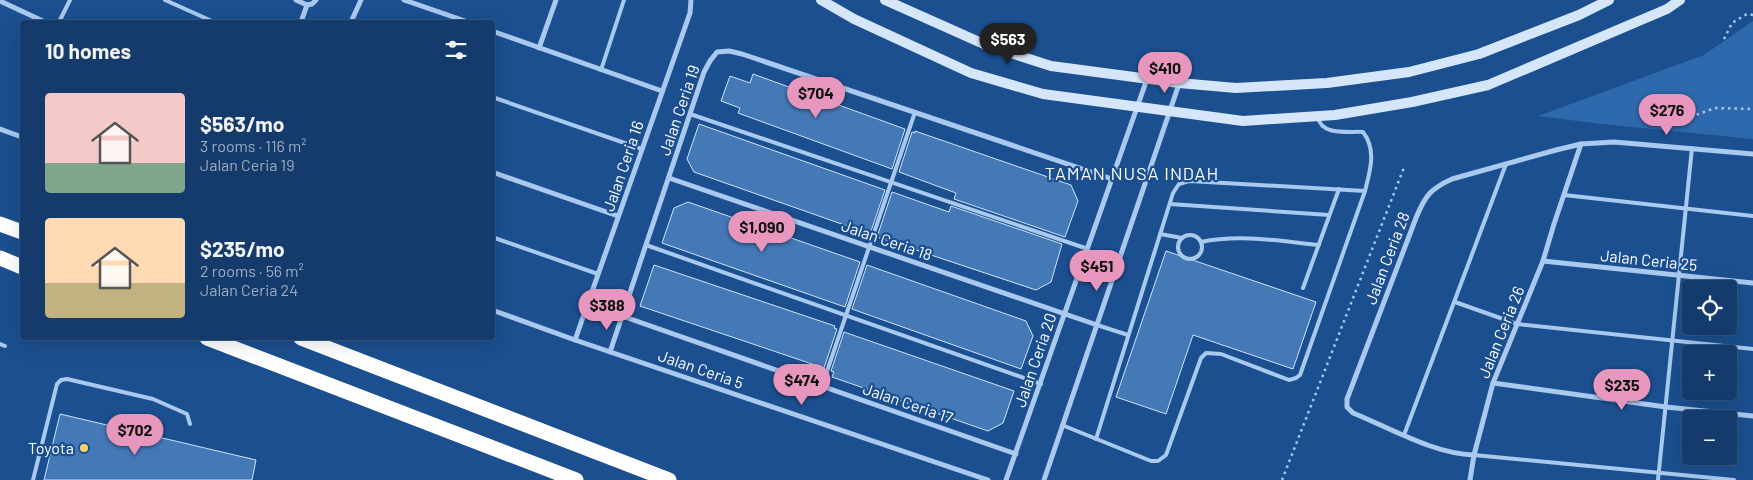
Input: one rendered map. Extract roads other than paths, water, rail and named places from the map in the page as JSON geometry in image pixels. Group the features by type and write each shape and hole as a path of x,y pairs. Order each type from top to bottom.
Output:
{"highway":[{"path":"0,224 20,231"},
{"path":"0,258 20,266"},
{"path":"212,340 576,480"},
{"path":"307,340 669,480"}],"main road":[{"path":"821,0 854,19 972,73 1043,94 1243,121 1335,114 1412,102 1488,85 1667,9 1680,0"},
{"path":"885,0 986,45 1050,66 1179,83 1236,88 1327,83 1409,72 1479,54 1580,16 1609,0"}],"street":[{"path":"296,0 307,5 312,4 316,0"},
{"path":"352,20 361,0"},
{"path":"404,0 462,20"},
{"path":"539,48 556,0"},
{"name":"Jalan Ceria 16","path":"575,340 690,13 692,0"},
{"path":"0,1 41,20"},
{"path":"302,20 307,5"},
{"path":"495,32 662,91"},
{"name":"Jalan Ceria 19","path":"610,352 704,72 717,52 729,51 742,54 1112,179"},
{"name":"Jalan Ceria 20","path":"1006,480 1146,79"},
{"path":"1044,480 1179,83"},
{"path":"0,129 20,136"},
{"name":"Jalan Ceria 28","path":"1474,455 1459,455 1433,447 1353,412 1347,407 1347,399 1416,218 1428,194 1437,186 1452,179 1581,144 1614,142 1753,154"},
{"path":"1564,195 1581,144"},
{"path":"495,173 618,216"},
{"name":"Jalan Ceria 18","path":"669,178 1097,325"},
{"name":"Jalan Ceria 26","path":"1470,480 1474,455 1493,383 1543,261 1564,195"},
{"name":"Jalan Ceria 25","path":"1543,261 1753,283"},
{"name":"Jalan Ceria 5","path":"495,311 988,480"},
{"name":"Jalan Ceria 17","path":"622,316 1016,454"},
{"path":"1493,383 1666,407 1753,416"}],"lane":[{"path":"60,20 70,0"},
{"path":"165,0 210,20"},
{"path":"601,70 624,0"},
{"path":"495,98 642,150"},
{"path":"822,386 915,112"},
{"path":"690,114 1088,249"},
{"path":"1062,425 1151,461 1158,461 1166,455 1201,358 1206,353 1221,354 1289,380 1300,375 1365,191 1372,160 1368,139 1363,132 1332,131 1324,128 1319,123 1318,116"},
{"path":"1658,480 1692,148"},
{"path":"1404,435 1506,164"},
{"path":"1096,439 1173,193 1179,184 1189,181 1365,191"},
{"path":"1303,288 1339,189"},
{"path":"1564,195 1753,216"},
{"path":"1170,204 1330,215"},
{"path":"1160,234 1182,238 1193,235 1201,242 1202,249 1198,256 1190,258 1183,256 1179,249 1182,238"},
{"path":"495,238 598,274"},
{"path":"1201,242 1218,238 1241,238 1319,245"},
{"path":"646,245 1040,384"},
{"path":"1455,302 1517,324 1753,349"},
{"path":"1097,325 1128,335"},
{"path":"0,344 5,346"},
{"path":"33,480 57,384 61,380 67,379 153,399 188,414 190,424"},
{"path":"1474,455 1734,480"}],"place":[{"name":"Toyota","path":"84,448"}],"district":[{"name":"TAMAN NUSA INDAH","path":"1132,174"}]}
